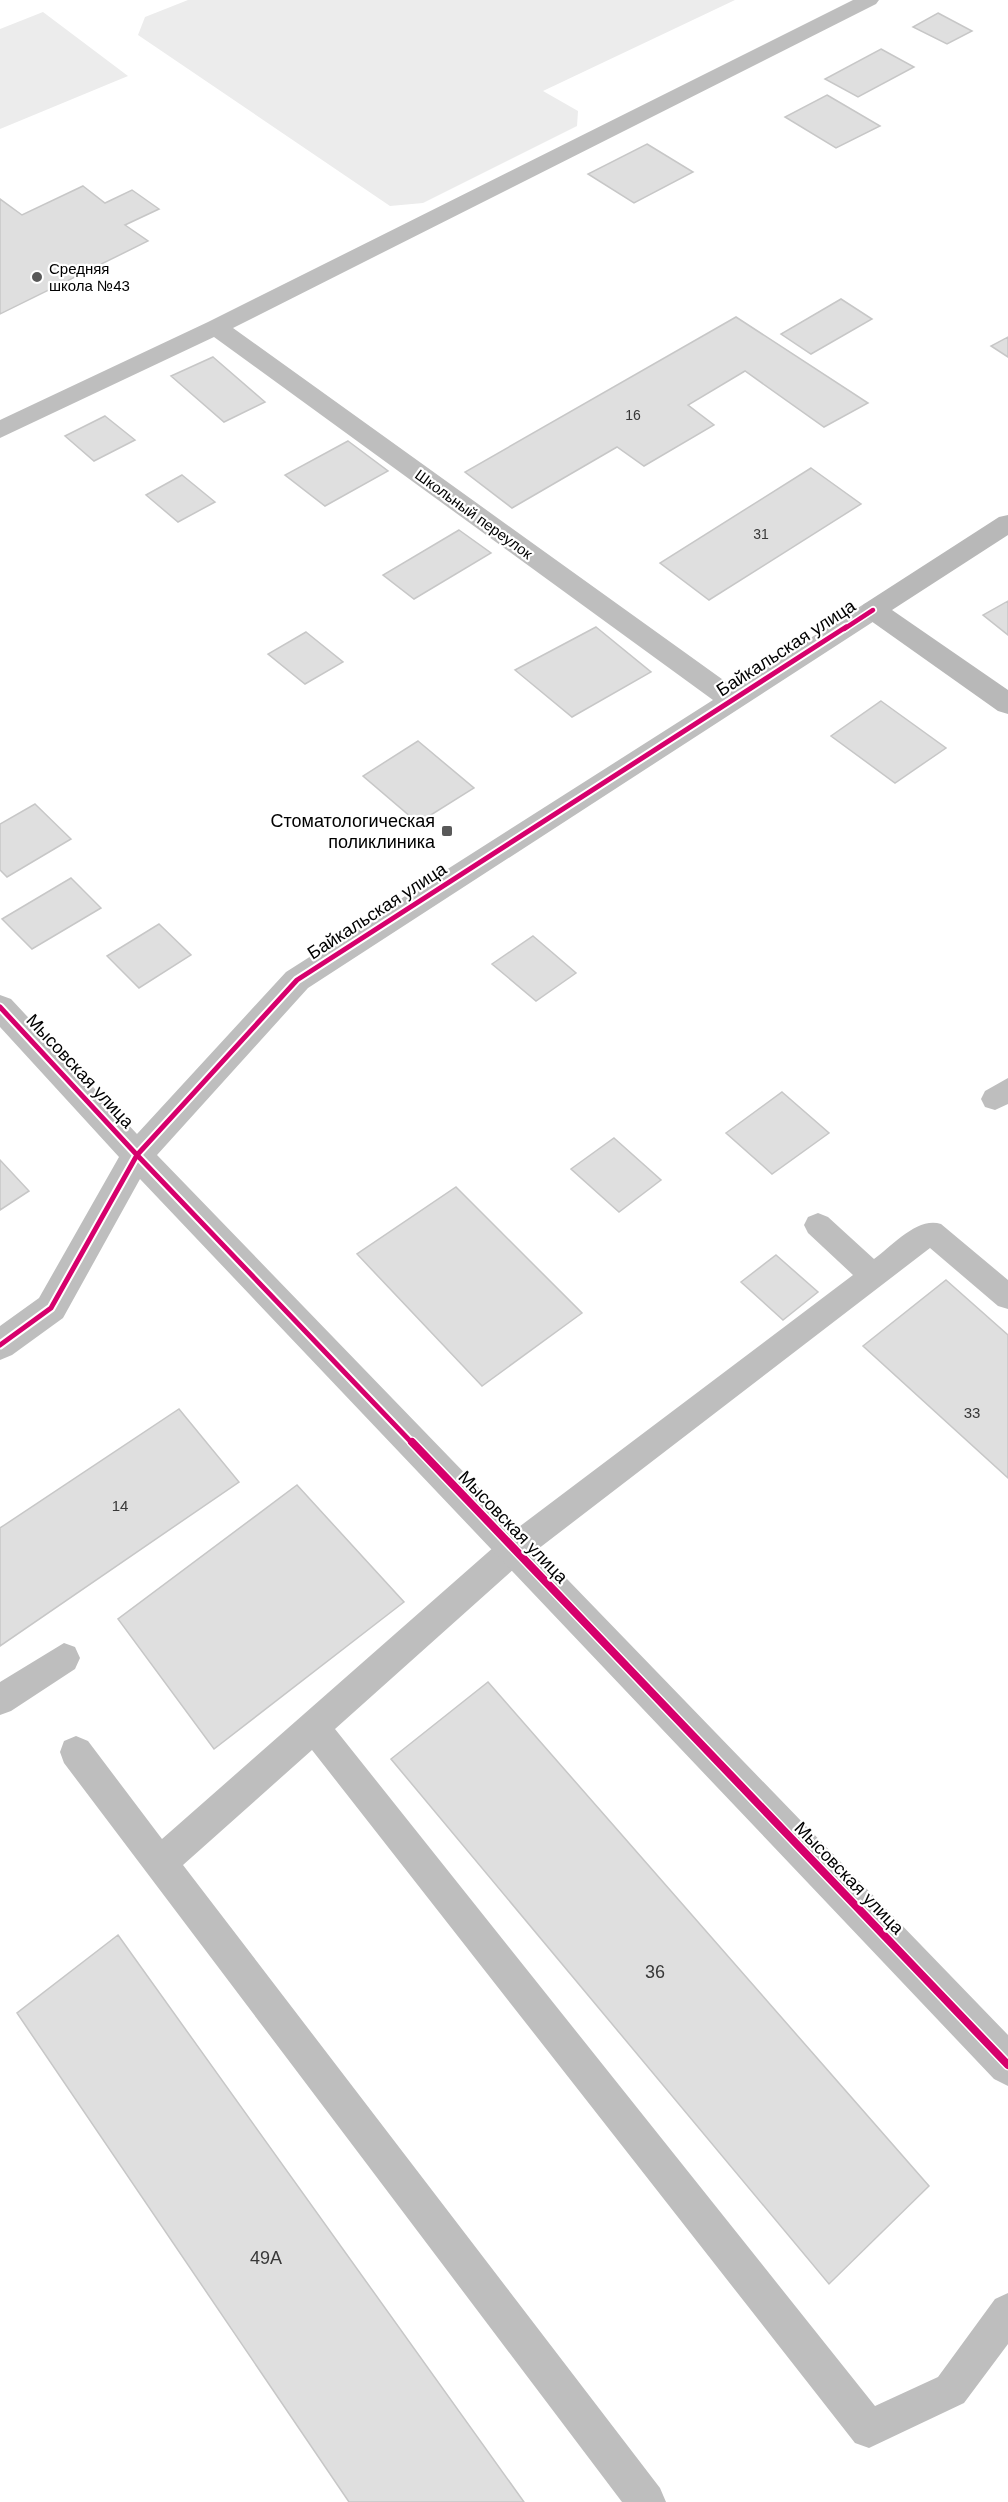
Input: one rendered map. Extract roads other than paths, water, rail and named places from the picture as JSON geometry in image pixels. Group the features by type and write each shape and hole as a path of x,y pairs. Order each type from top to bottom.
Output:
{"main road":[{"name":"Байкальская улица","path":"873,610 1008,524"},
{"path":"873,610 1008,704"}],"street":[{"path":"0,430 216,327 869,0"},
{"name":"Школьный переулок","path":"216,327 732,700"},
{"name":"Байкальская улица","path":"0,1345 51,1308 137,1155 297,980 873,610"},
{"name":"Мысовская улица","path":"0,1006 137,1155 1008,2065"}],"lane":[{"path":"818,1226 873,1276"},
{"path":"160,1863 514,1549 931,1232 1008,1297"},
{"path":"0,1700 64,1658"},
{"path":"314,1727 869,2429 951,2390 1008,2312"},
{"path":"76,1752 646,2502"}],"place":[{"name":"Средняя школа №43","path":"37,277"},
{"name":"Стоматологическая поликлиника","path":"447,831"}]}
